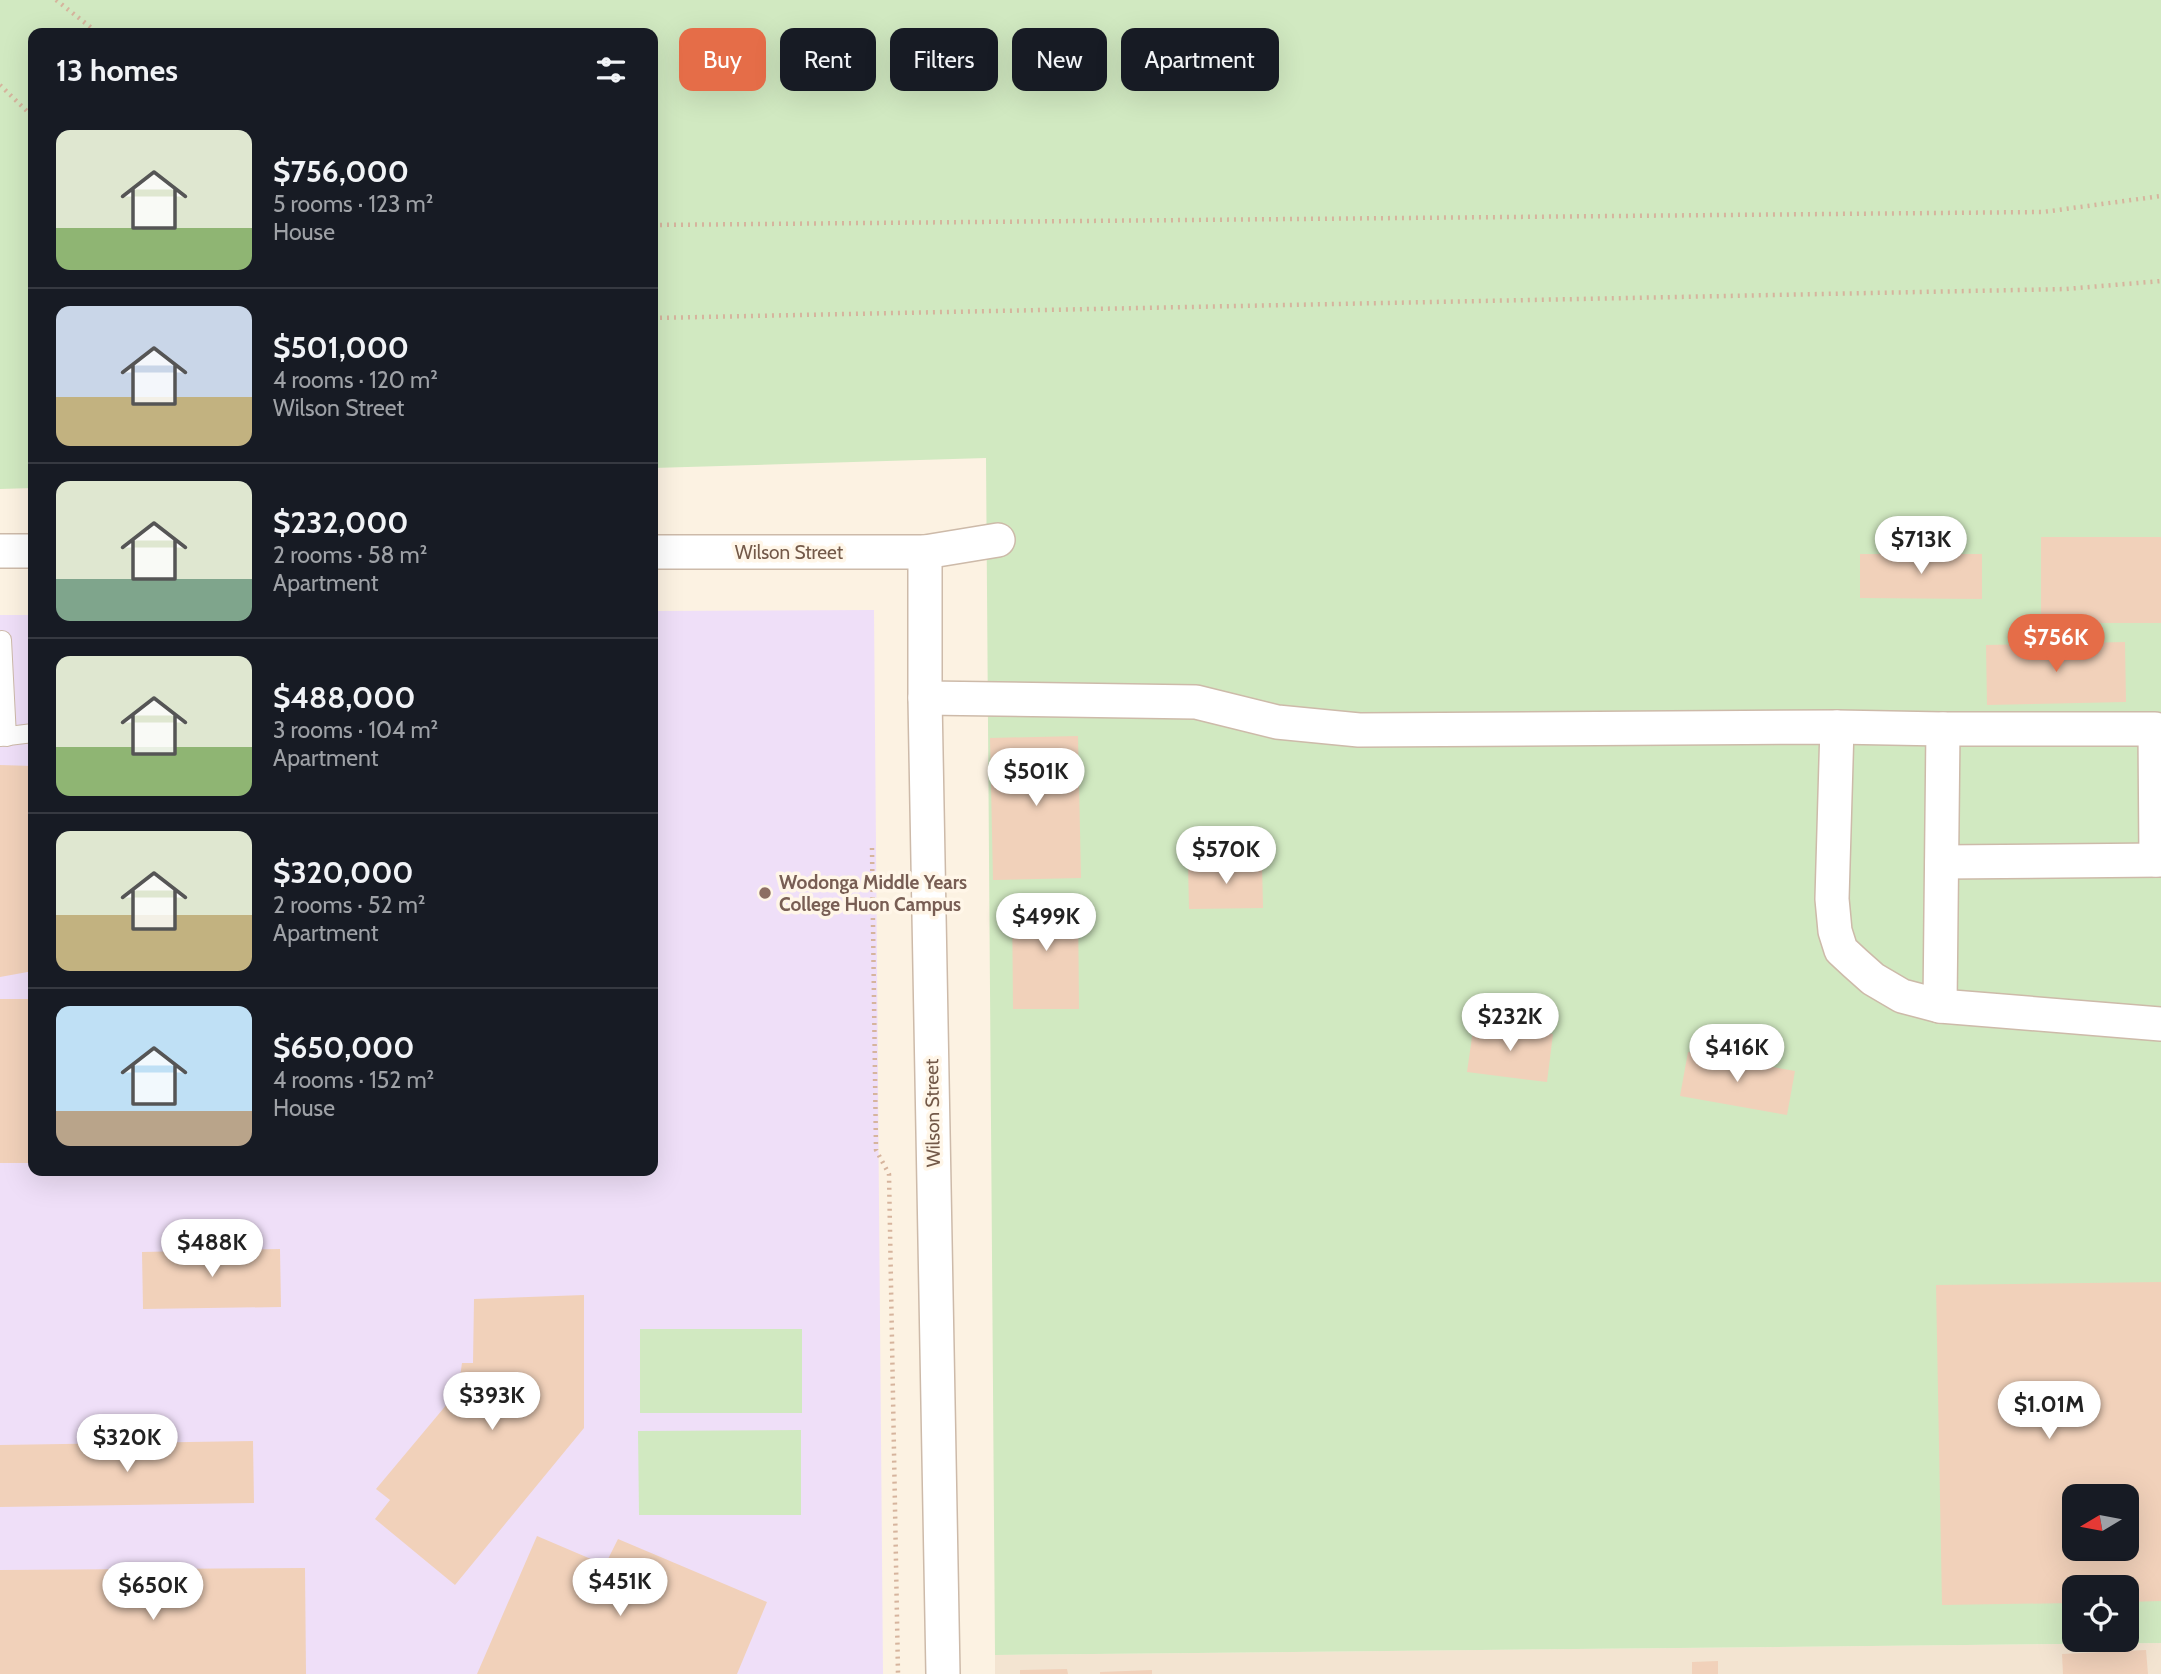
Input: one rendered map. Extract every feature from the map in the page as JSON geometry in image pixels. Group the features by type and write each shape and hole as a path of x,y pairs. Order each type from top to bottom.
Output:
{"street":[{"name":"Wilson Street","path":"658,552 925,552 998,540"},
{"path":"0,551 28,551"},
{"name":"Wilson Street","path":"925,552 925,698 943,1674"},
{"path":"925,698 1196,702 1277,722 1359,730 1837,727 2155,729 2159,860 1942,862"},
{"path":"1837,727 1832,899 1835,931 1841,950 1873,979 1902,996 1940,1006 2161,1024"},
{"path":"1940,1006 1943,729"}],"lane":[{"path":"2,640 3,737 28,734"}],"path":[{"path":"57,0 92,28"},
{"path":"0,85 28,112"},
{"path":"658,225 2043,212 2161,196"},
{"path":"658,318 2052,289 2161,281"},
{"path":"872,848 876,1150 889,1174 898,1674"}],"shaded area":[{"name":"Wodonga Middle Years College Huon Campus","path":"874,610 883,1674 0,1674 0,615 28,615 28,1176 658,1176 658,611"},
{"path":"2139,1643 2161,1643 2161,1674 995,1674 995,1655 2062,1644 2062,1652 2139,1652"}],"green space":[{"path":"0,0 2161,0 2161,1643 2139,1643 2139,1575 2062,1575 2062,1644 995,1655 986,458 658,468 658,28 28,28 28,488 0,489"},
{"path":"640,1329 802,1329 802,1413 640,1413"},
{"path":"801,1430 801,1515 639,1515 638,1431"}],"building":[{"path":"2041,537 2161,537 2161,623 2041,623"},
{"path":"1860,554 1982,554 1982,599 1860,598"},
{"path":"2125,642 2126,702 1987,705 1986,645"},
{"path":"1078,736 1081,878 993,880 990,738"},
{"path":"0,765 28,766 28,972 0,977"},
{"path":"1262,863 1263,908 1189,909 1188,864"},
{"path":"1012,897 1078,897 1079,1009 1013,1009"},
{"path":"0,999 28,999 28,1163 0,1163"},
{"path":"1474,1023 1553,1034 1547,1082 1467,1072"},
{"path":"1688,1052 1795,1071 1787,1115 1680,1096"},
{"path":"280,1249 281,1307 143,1309 142,1252"},
{"path":"2161,1282 2161,1601 2139,1602 2139,1575 2062,1575 2062,1603 1942,1605 1936,1285"},
{"path":"584,1295 584,1428 455,1585 375,1519 390,1500 376,1489 458,1391 462,1363 473,1363 474,1299"},
{"path":"253,1441 254,1503 0,1507 0,1445"},
{"path":"537,1536 605,1565 618,1539 767,1602 737,1674 477,1674"},
{"path":"305,1568 306,1674 0,1674 0,1570"},
{"path":"2146,1650 2148,1674 2063,1674 2062,1654"},
{"path":"1718,1661 1718,1674 1692,1674 1692,1662"},
{"path":"1067,1669 1068,1674 1020,1674 1020,1670"},
{"path":"1152,1670 1152,1674 1100,1674 1100,1672"}],"place":[{"name":"Wodonga Middle Years College Huon Campus","path":"765,893"}]}
